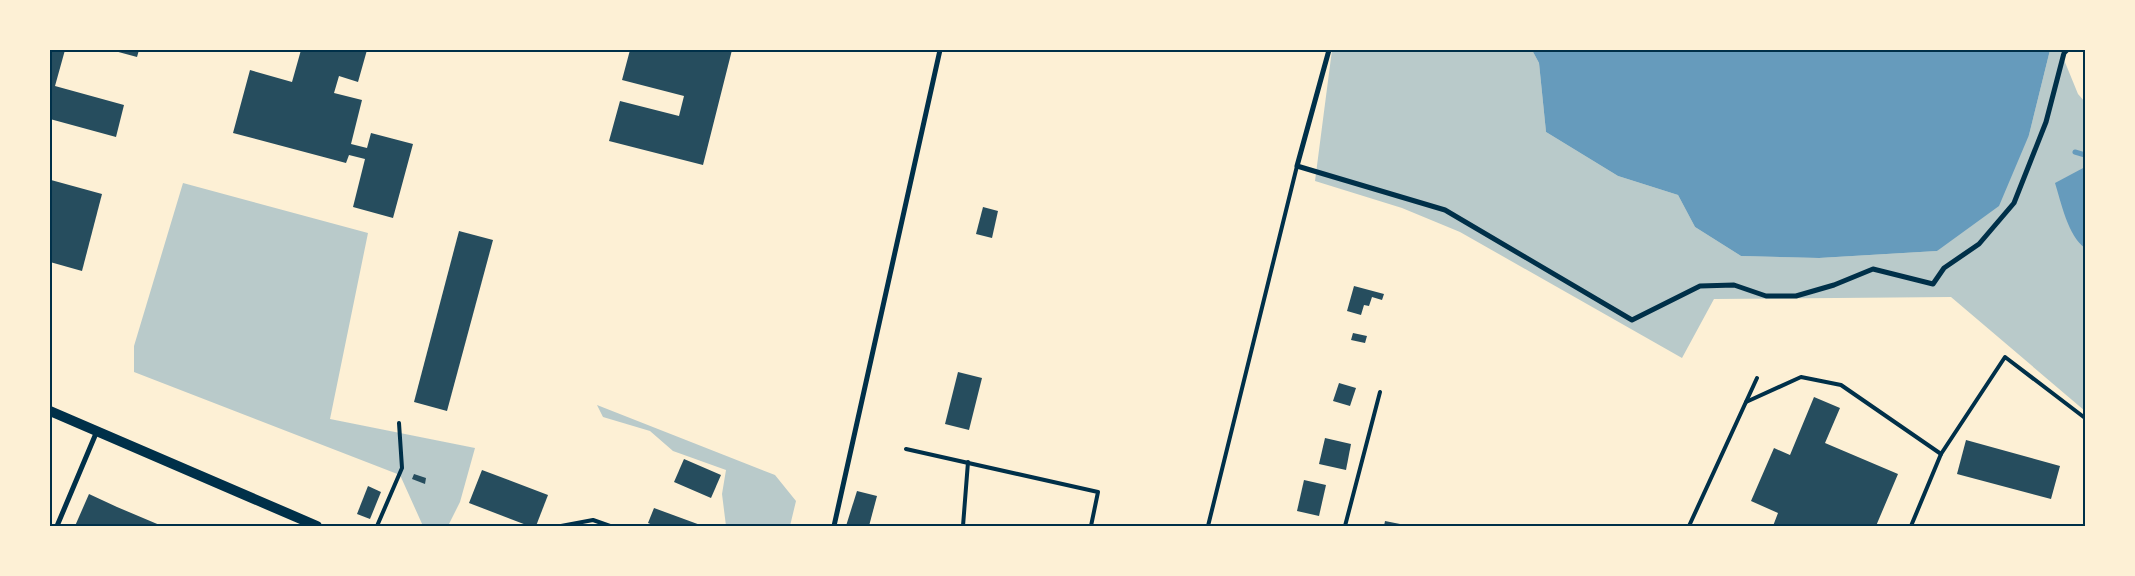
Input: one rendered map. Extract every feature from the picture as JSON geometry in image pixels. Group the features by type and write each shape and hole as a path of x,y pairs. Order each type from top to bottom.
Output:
{"main road":[{"path":"50,411 317,526"}],"street":[{"path":"834,526 940,50"},
{"path":"1329,50 1297,166 1445,210 1632,320 1700,286 1734,285 1766,296 1796,296 1834,286 1873,269 1933,284 1944,268 1979,244 2014,203 2046,122 2067,50"},
{"path":"57,526 97,431"}],"lane":[{"path":"1208,526 1297,166"},
{"path":"1911,526 1941,454 2005,357 2085,418"},
{"path":"1746,402 1801,377 1841,385 1941,454"},
{"path":"1688,526 1757,378"},
{"path":"1345,526 1380,392"},
{"path":"376,526 402,468 399,423"},
{"path":"906,449 1098,492 1091,526"},
{"path":"963,526 968,462"},
{"path":"561,526 593,520 610,526"}],"shaded area":[{"path":"1332,50 1532,50 1539,63 1546,132 1618,176 1678,195 1695,227 1741,256 1819,258 1937,251 2029,135 2050,50 2060,50 2078,94 2085,102 2085,411 1951,297 1714,299 1682,358 1460,232 1402,208 1315,181"},
{"path":"183,183 368,233 330,419 475,448 460,502 448,526 423,526 400,475 134,372 134,346"},
{"path":"597,405 775,475 796,501 790,526 726,526 722,494 726,470 673,451 650,431 603,417"}],"water":[{"path":"1532,50 2050,50 2029,135 1999,206 1937,251 1819,258 1741,256 1695,227 1678,195 1618,176 1546,132 1539,63"},
{"path":"2085,167 2085,248 2079,243 2070,227 2055,183"}],"building":[{"path":"50,50 65,50 55,86 124,105 116,137 50,119"},
{"path":"111,50 139,50 137,57"},
{"path":"301,50 367,50 358,82 339,76 334,93 362,100 351,144 367,148 371,133 413,144 393,218 353,207 365,159 349,155 346,163 233,133 250,70 292,82"},
{"path":"630,50 732,50 703,165 609,141 620,101 679,116 684,96 622,80"},
{"path":"51,180 102,194 82,271 50,262"},
{"path":"983,207 998,211 992,238 976,234"},
{"path":"459,231 493,240 447,411 414,402"},
{"path":"1354,286 1384,294 1382,300 1372,297 1369,306 1364,305 1361,315 1347,311"},
{"path":"1353,333 1367,336 1365,343 1351,340"},
{"path":"958,372 982,378 969,430 945,424"},
{"path":"1339,383 1356,388 1350,406 1333,401"},
{"path":"1814,397 1840,408 1825,443 1898,474 1876,526 1773,526 1778,513 1751,501 1774,448 1790,455"},
{"path":"1325,438 1351,444 1346,470 1319,464"},
{"path":"1966,440 2060,466 2051,499 1957,474"},
{"path":"684,459 721,475 711,498 674,482"},
{"path":"482,470 548,495 536,526 529,526 469,503"},
{"path":"414,474 426,478 425,484 412,479"},
{"path":"1304,480 1326,485 1319,516 1297,511"},
{"path":"368,486 381,492 370,519 357,514"},
{"path":"857,491 877,496 869,526 846,526"},
{"path":"89,494 117,507 162,526 75,526"},
{"path":"654,508 703,526 655,526 648,523"},
{"path":"1385,521 1405,525 1405,526 1384,526"}],"waterway":[{"path":"2075,152 2085,155"}]}
